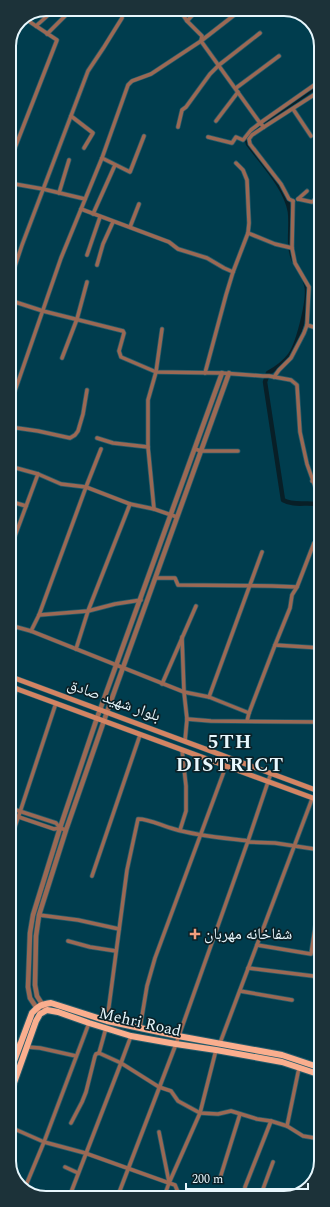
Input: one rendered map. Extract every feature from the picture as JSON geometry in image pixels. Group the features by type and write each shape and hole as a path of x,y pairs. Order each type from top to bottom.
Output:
{"highway":[{"name":"Mehri Road","path":"42,1004 51,1003 107,1021 282,1055 314,1066"},
{"path":"16,1056 29,1017 36,1008 42,1004"},
{"path":"16,1075 36,1021 40,1014 47,1010"},
{"name":"Mehri Road","path":"47,1010 58,1012 131,1036 282,1062 314,1073"}],"main road":[{"name":"بلوار شهید صادق","path":"16,679 314,789"},
{"name":"بلوار شهید صادق","path":"17,688 312,799"}],"street":[{"path":"36,26 47,16"},
{"path":"47,34 65,16"},
{"path":"184,16 202,36 201,41 262,125"},
{"path":"188,22 193,16"},
{"path":"16,388 61,258 102,158 128,85 132,81 150,74 201,41 233,16"},
{"path":"16,263 88,71 122,18"},
{"path":"16,145 57,40 29,21"},
{"path":"178,127 183,108 186,107 210,74 219,65 260,33"},
{"path":"236,88 279,56"},
{"path":"293,201 289,199 281,184 250,144 249,140 262,125 314,86"},
{"path":"216,121 238,92"},
{"path":"208,137 232,143 236,138 243,140 251,130 314,96"},
{"path":"292,109 310,136"},
{"path":"71,116 93,133 84,148"},
{"path":"102,158 130,172 144,136"},
{"path":"59,193 69,160"},
{"path":"205,373 233,272 248,233 247,180 243,170 236,163"},
{"path":"93,214 115,165"},
{"path":"16,184 85,199"},
{"path":"293,201 298,199 307,191"},
{"path":"298,199 312,202 314,200"},
{"path":"274,377 291,358 304,334 307,325 309,287 295,263 290,247 293,201"},
{"path":"130,228 139,204"},
{"path":"81,209 168,242 178,249 207,258 233,272"},
{"path":"87,255 100,216"},
{"path":"97,265 103,244 113,222"},
{"path":"248,233 275,244 290,247"},
{"path":"62,358 77,319 87,282"},
{"path":"16,302 43,311 124,331 119,351 121,357 156,372 229,373 269,376 291,380 297,385 300,432 307,464 314,486"},
{"path":"307,325 314,327"},
{"path":"154,509 148,447 148,400 156,372 162,328"},
{"path":"40,1014 30,998 28,987 30,933 33,915 60,828 100,709 141,600 222,373"},
{"path":"47,1010 37,996 34,985 36,936 39,915 66,830 104,720 229,373"},
{"path":"16,427 70,438 78,431 83,414 87,390"},
{"path":"97,438 113,443 148,447"},
{"path":"31,631 39,615 101,449"},
{"path":"195,449 201,451 238,451"},
{"path":"16,468 38,474 61,484 86,487 130,504 154,509 178,517"},
{"path":"16,533 38,474"},
{"path":"16,503 26,506"},
{"path":"76,649 88,611 130,504"},
{"path":"247,721 274,645 290,608 292,595 297,587 314,543"},
{"path":"209,697 262,552"},
{"path":"156,578 175,578 178,585 297,587"},
{"path":"39,615 88,611 115,604 141,600"},
{"path":"162,684 196,606"},
{"path":"16,627 31,631 162,684 184,692 209,697 249,714"},
{"path":"182,638 184,692 187,719 185,741"},
{"path":"274,645 314,648"},
{"path":"16,823 56,703"},
{"path":"187,719 211,721 314,722"},
{"path":"92,876 140,735"},
{"path":"180,830 186,811 186,786 182,750"},
{"path":"140,1028 147,986 156,958 226,766"},
{"path":"121,1191 176,1044 271,773"},
{"path":"220,1043 312,799"},
{"path":"16,810 56,823 60,828"},
{"path":"18,817 54,829 60,828 66,830"},
{"path":"107,1021 127,870 138,819 201,835 248,842 275,843 314,849"},
{"path":"39,915 78,920 119,929"},
{"path":"257,945 311,954 314,934"},
{"path":"68,941 90,947 116,951"},
{"path":"248,968 314,975"},
{"path":"240,991 292,1000"},
{"path":"26,1184 89,1023"},
{"path":"71,1123 82,1102 95,1056 99,1053 106,1028"},
{"path":"71,1191 131,1036"},
{"path":"16,1044 20,1045"},
{"path":"27,1047 40,1048 76,1056"},
{"path":"166,1191 200,1113 216,1050"},
{"path":"99,1053 121,1063 159,1087 171,1091 178,1101 200,1113 218,1114 231,1111 287,1126 303,1136 314,1138"},
{"path":"287,1126 299,1068"},
{"path":"221,1175 240,1114"},
{"path":"245,1191 271,1121"},
{"path":"16,1130 44,1142 85,1153 175,1185 177,1191"},
{"path":"159,1132 169,1183"},
{"path":"262,1191 272,1162"},
{"path":"65,1167 78,1173"}],"waterway":[{"path":"294,261 291,249 290,212 288,203 279,185 248,144 247,140 250,133 314,88"},
{"path":"305,282 307,296 297,340 290,355 280,365 268,373 265,382 283,500 297,504 314,504"}],"place":[{"name":"شفاخانه مهربان","path":"195,934"}],"district":[{"name":"5TH DISTRICT","path":"230,754"}]}
